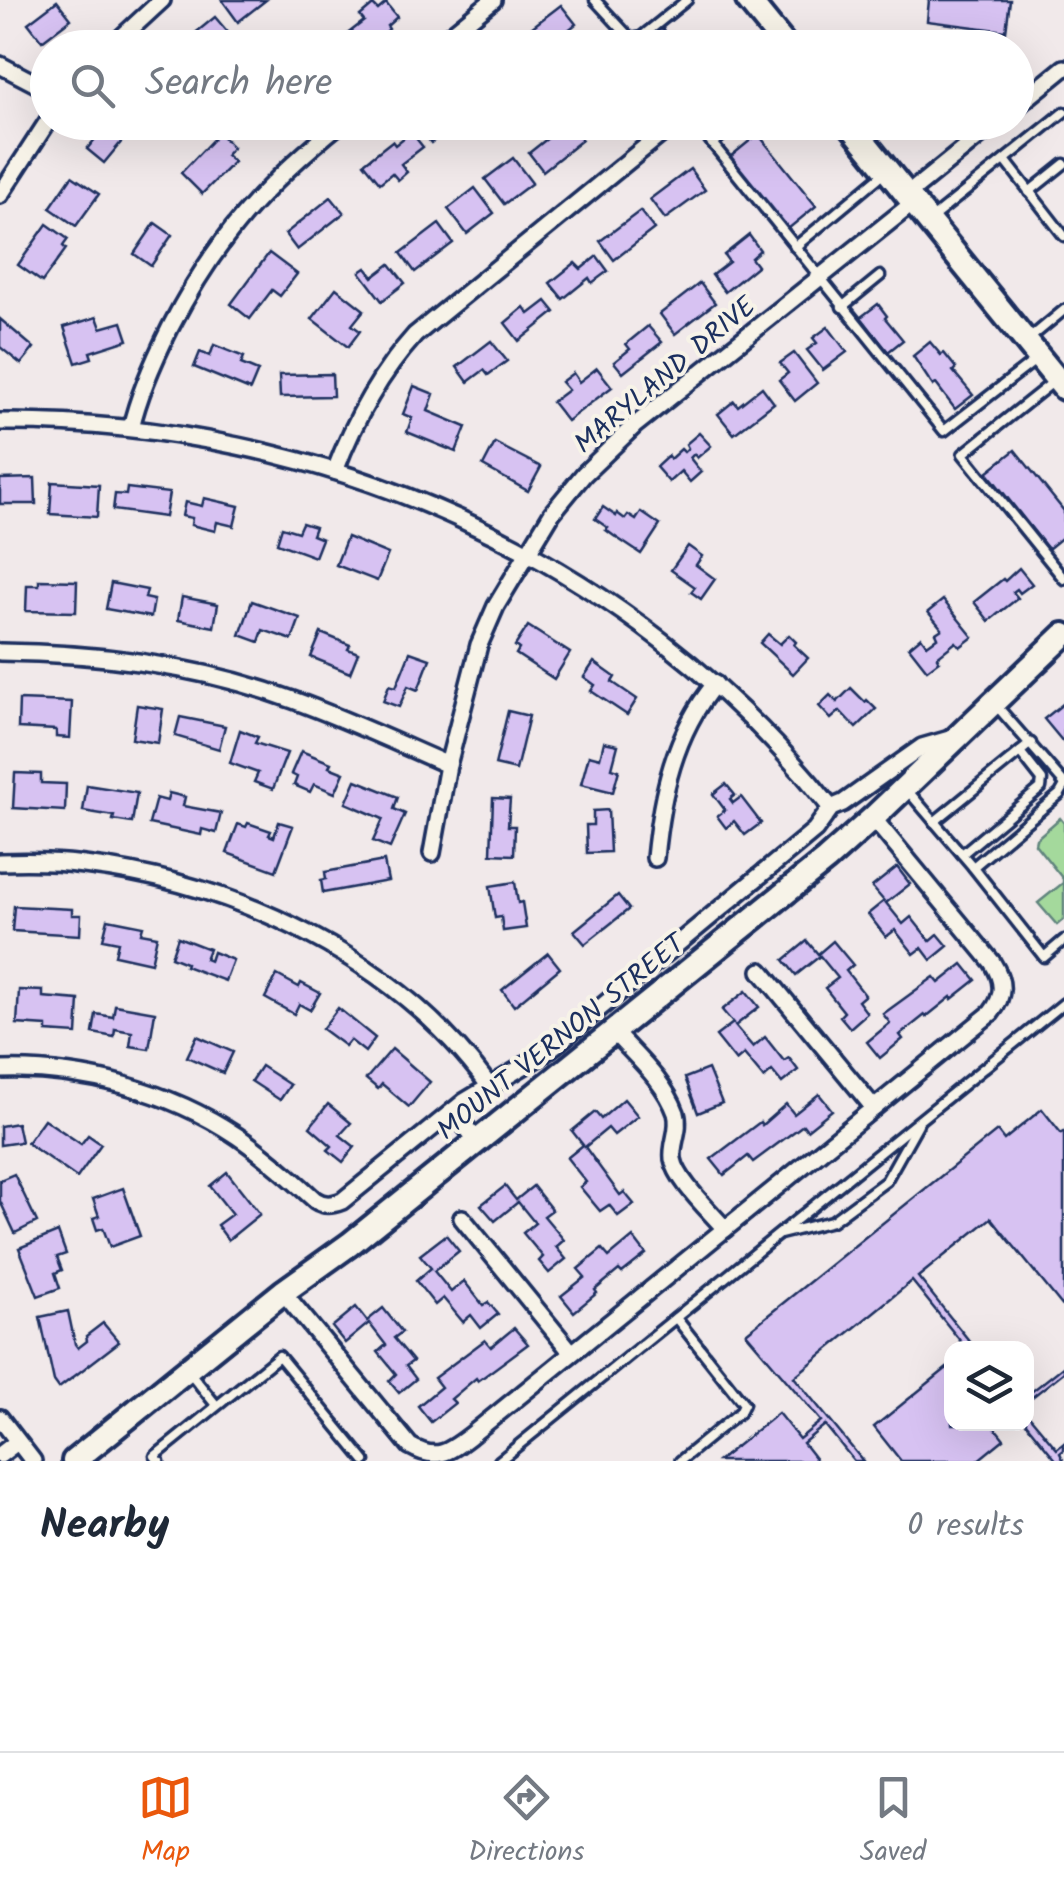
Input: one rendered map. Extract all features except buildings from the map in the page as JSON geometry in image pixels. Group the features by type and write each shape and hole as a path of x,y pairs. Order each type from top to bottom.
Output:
{"street":[{"path":"130,30 162,0"},
{"path":"456,30 492,0"},
{"path":"748,0 769,30"},
{"path":"0,66 30,81"},
{"path":"1034,92 1064,68"},
{"path":"0,196 36,140"},
{"path":"131,428 142,391 166,337 189,290 214,252 272,183 321,140"},
{"path":"335,472 374,388 415,334 654,140"},
{"path":"862,140 1060,383"},
{"name":"MARYLAND DRIVE","path":"432,853 448,765 480,645 496,606 526,553 566,494 618,440 819,277 916,206 980,140"},
{"path":"0,422 131,428 222,442 335,472 433,509 526,553 657,635 771,738 831,808"},
{"name":"MOUNT VERNON STREET","path":"74,1461 800,881 873,818 1064,635"},
{"path":"0,652 102,656 229,680 292,699 448,765"},
{"path":"655,858 663,796 678,748 698,705 715,684"},
{"path":"0,1070 95,1079 152,1094 235,1134 315,1200 328,1205 342,1201 453,1111 542,1056 816,830 831,808 922,746 960,736"},
{"path":"283,1292 398,1434 423,1453 432,1455 460,1444 991,1013 998,1003 1002,980 992,962 873,818"},
{"path":"0,862 83,864 140,874 223,898 288,924 391,987 428,1018 490,1086"},
{"path":"761,971 874,1108"},
{"path":"613,1031 665,1092 676,1114 674,1164 680,1177 725,1229"},
{"path":"453,1111 478,1142"},
{"path":"462,1218 572,1353"},
{"path":"0,1418 33,1461"},
{"path":"0,1455 17,1442"}],"lane":[{"path":"595,0 623,30"},
{"path":"651,30 687,0"},
{"path":"1034,136 1064,112"},
{"path":"709,140 944,431 1032,349 1064,310"},
{"path":"712,144 717,140"},
{"path":"916,206 1004,160 1029,140"},
{"path":"1004,160 1064,236"},
{"path":"1030,192 1064,164"},
{"path":"795,247 887,171"},
{"path":"1053,222 1064,214"},
{"path":"842,306 880,276"},
{"path":"1060,383 963,454 1062,572"},
{"path":"973,867 1060,794 1064,785 994,703"},
{"path":"934,822 1031,743"},
{"path":"962,854 1042,788 1042,780 1020,752"},
{"path":"905,788 1044,957 1064,940"},
{"path":"500,1461 1064,1003"},
{"path":"776,1236 832,1220 886,1181 921,1118"},
{"path":"676,1318 744,1404 740,1412 680,1461"},
{"path":"159,1461 155,1456 279,1356 364,1461"},
{"path":"187,1369 216,1405"}],"green space":[{"path":"1060,818 1064,823 1064,919 1057,925 1038,903 1063,879 1035,844"}]}
